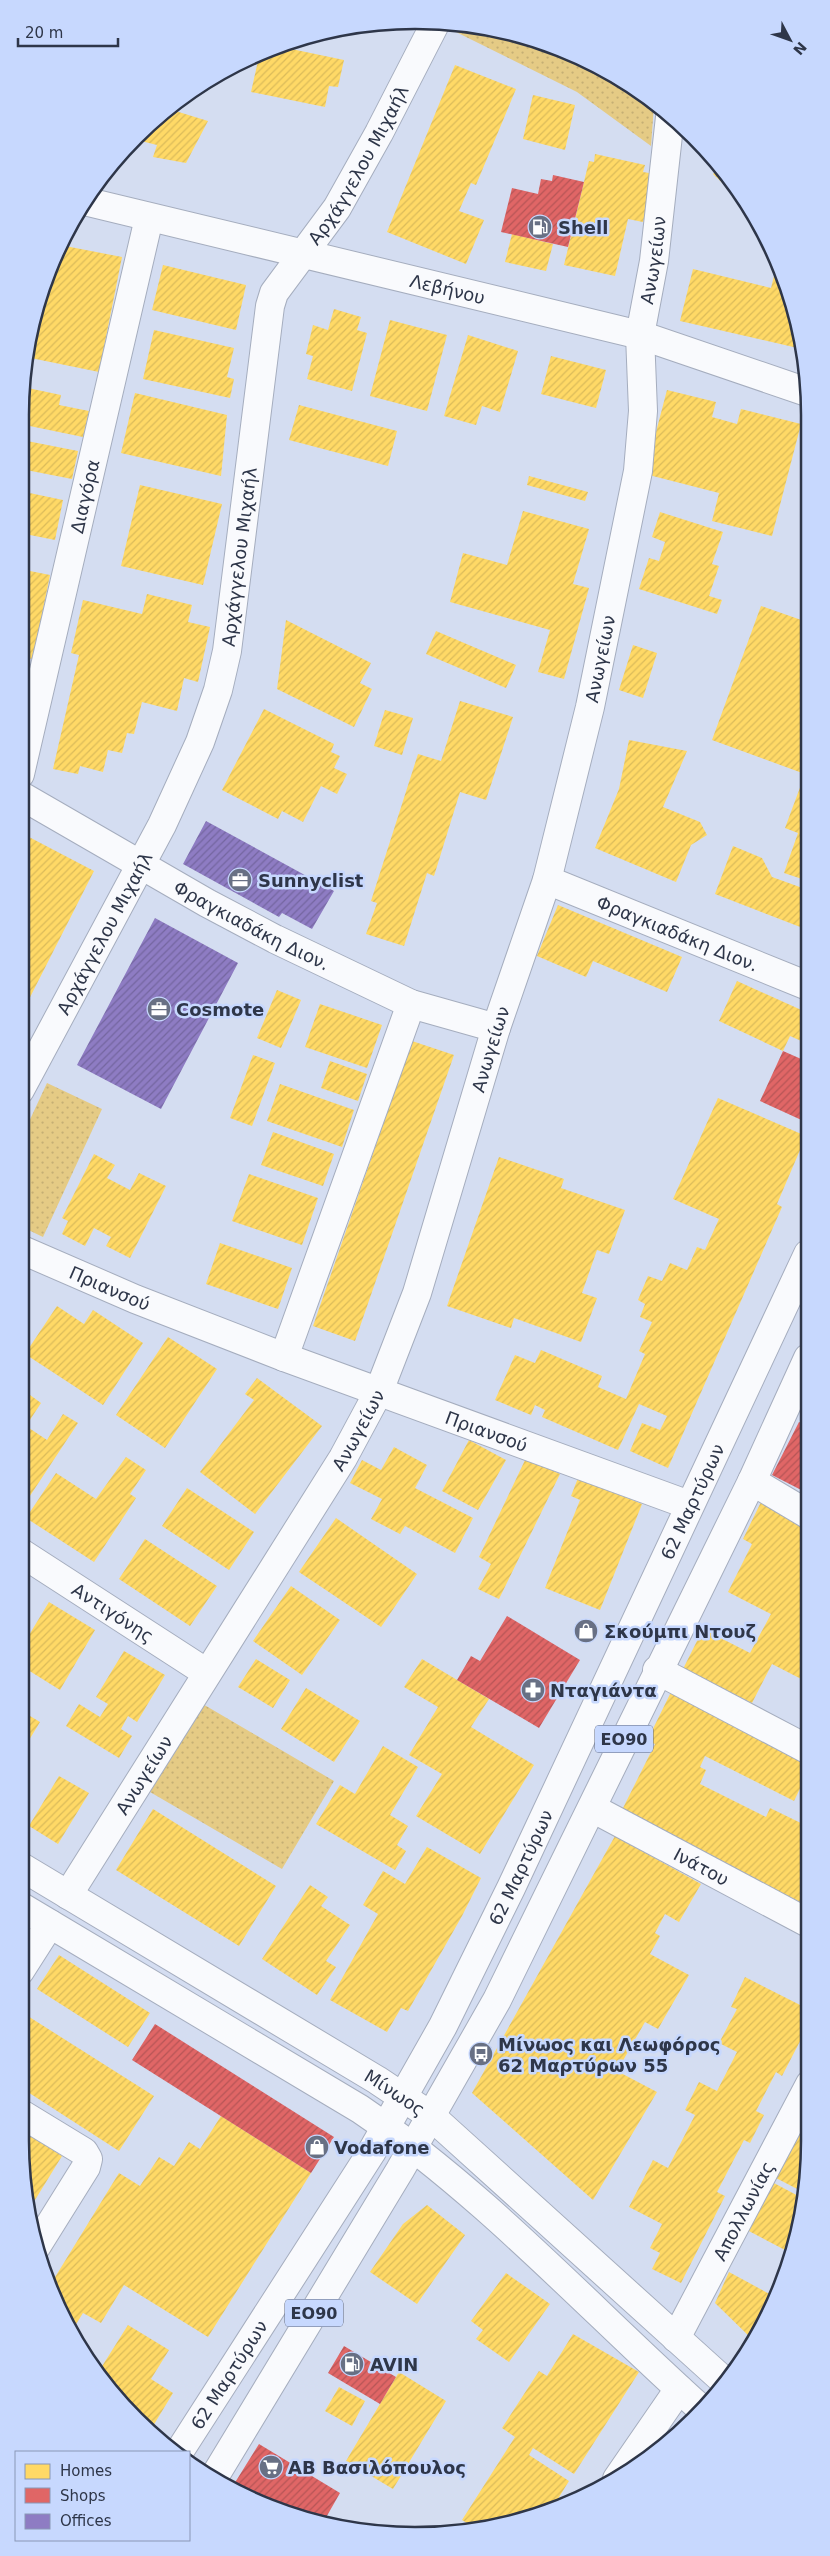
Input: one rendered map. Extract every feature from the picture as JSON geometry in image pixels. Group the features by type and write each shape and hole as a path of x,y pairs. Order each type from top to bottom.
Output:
{"street":[{"name":"Αρχάγγελου Μιχαήλ","path":"29,1073 180,788 200,742 218,690 227,651 270,306 279,284 305,254 357,173 432,30"},
{"name":"Ανωγείων","path":"68,1895 329,1482 379,1391 417,1293 496,1028 547,880 590,707 638,471 643,411 640,335 654,261 669,124"},
{"name":"Λεβήνου","path":"92,203 640,335 800,390"},
{"name":"Διαγόρα","path":"29,735 149,218"},
{"name":"Φραγκιαδάκη Διον.","path":"29,800 275,939 411,1004 496,1028"},
{"name":"Φραγκιαδάκη Διον.","path":"547,880 801,983"},
{"path":"284,1357 411,1004"},
{"name":"Πριανσού","path":"29,1253 135,1299 284,1357 689,1505"},
{"name":"62 Μαρτύρων","path":"181,2448 386,2127 482,1948 801,1269"},
{"name":"ΕΟ90","path":"216,2472 414,2147 497,2000 592,1808 657,1670 752,1481 801,1373"},
{"path":"752,1481 801,1510"},
{"name":"Αντιγόνης","path":"29,1558 207,1673"},
{"path":"657,1670 801,1746"},
{"name":"Ινάτου","path":"592,1808 801,1919"},
{"name":"Μίνωος","path":"29,1871 403,2097 431,2116 720,2377"},
{"name":"Μίνωος","path":"29,1911 386,2127 414,2147 462,2187 697,2404"},
{"path":"29,1957 50,1924"},
{"name":"Απολλωνίας","path":"676,2338 801,2101"},
{"path":"29,2118 84,2152 88,2159 86,2167 41,2238"},
{"path":"627,2464 679,2389"}],"shaded area":[{"path":"456,32 490,36 539,49 563,58 608,80 654,112 651,146 577,92"},
{"path":"47,1083 102,1109 43,1237 29,1230 29,1122"},
{"path":"201,1703 334,1781 282,1869 150,1792"}],"building: Homes":[{"path":"291,49 344,60 338,87 329,86 325,107 251,92 258,62"},
{"path":"455,65 516,89 476,185 471,183 459,211 484,220 466,264 387,232"},
{"path":"533,95 575,105 565,150 523,139"},
{"path":"177,111 208,121 186,163 153,157 157,145 143,141"},
{"path":"595,154 645,165 643,172 655,174 643,222 628,219 615,276 564,265 589,161 594,162"},
{"path":"715,172 726,186 713,174"},
{"path":"512,234 553,244 546,271 505,262"},
{"path":"68,247 122,257 99,372 33,358 49,291"},
{"path":"163,265 246,285 236,330 152,310"},
{"path":"693,269 771,288 775,274 788,315 795,347 680,321"},
{"path":"334,309 361,317 357,330 367,333 352,391 307,379 313,356 306,354 313,325 328,330"},
{"path":"390,320 447,335 427,411 370,396"},
{"path":"154,330 234,348 227,377 234,379 230,398 143,379"},
{"path":"468,335 518,351 500,412 482,406 476,425 444,416"},
{"path":"551,356 606,370 596,408 541,394"},
{"path":"30,388 61,395 59,405 89,411 83,437 29,426"},
{"path":"667,390 716,402 712,417 737,424 741,409 801,424 772,536 712,521 719,493 645,474"},
{"path":"135,393 227,415 221,476 121,453"},
{"path":"299,405 397,431 388,466 289,440"},
{"path":"29,441 78,451 72,479 29,471"},
{"path":"529,476 588,492 585,501 527,485"},
{"path":"140,485 222,504 203,585 121,566"},
{"path":"29,493 63,500 55,540 29,535"},
{"path":"523,511 589,529 573,584 589,588 564,679 538,672 550,630 450,602 463,553 507,565"},
{"path":"660,512 723,532 712,564 719,566 709,596 722,600 717,614 639,589 649,558 659,561 665,542 652,537"},
{"path":"29,571 50,575 33,659 29,658"},
{"path":"147,594 192,605 188,622 210,627 198,682 184,678 177,711 142,702 134,734 127,733 122,753 108,750 103,772 80,766 78,774 53,769 79,655 71,653 83,600 142,614"},
{"path":"761,606 801,620 801,773 712,740"},
{"path":"286,620 371,663 360,683 372,689 354,727 277,689"},
{"path":"436,631 516,665 506,688 426,654"},
{"path":"633,645 657,653 643,698 619,690"},
{"path":"460,701 513,717 486,800 460,792 434,876 427,873 404,946 366,934 377,903 371,901 418,754 441,761"},
{"path":"264,709 334,744 331,752 340,756 334,768 347,774 337,794 321,786 303,822 282,811 278,819 222,790"},
{"path":"385,710 413,718 402,755 374,746"},
{"path":"629,740 687,751 663,807 700,822 707,835 691,845 676,882 595,848 619,789"},
{"path":"801,785 801,879 784,873 798,833 785,828"},
{"path":"29,837 94,871 29,999"},
{"path":"733,846 762,858 772,877 801,887 801,927 715,894"},
{"path":"558,905 682,957 667,992 593,961 586,977 537,956"},
{"path":"737,981 801,1010 801,1041 790,1036 783,1051 719,1021"},
{"path":"277,990 301,1000 281,1048 257,1038"},
{"path":"320,1004 382,1025 367,1068 305,1047"},
{"path":"412,1041 454,1055 355,1341 313,1326"},
{"path":"253,1055 275,1063 252,1126 230,1118"},
{"path":"330,1061 367,1074 358,1101 321,1088"},
{"path":"280,1084 354,1110 342,1147 267,1121"},
{"path":"718,1098 801,1134 801,1148 777,1204 782,1207 668,1468 630,1451 642,1423 660,1430 667,1416 639,1404 618,1450 542,1417 545,1410 535,1405 531,1415 495,1400 515,1355 535,1363 541,1350 602,1376 598,1387 626,1399 645,1354 639,1351 652,1322 640,1317 645,1304 638,1300 648,1276 662,1281 670,1263 687,1270 697,1247 705,1250 719,1219 673,1199"},
{"path":"273,1132 334,1154 323,1186 261,1165"},
{"path":"94,1154 115,1165 107,1178 130,1190 139,1173 166,1186 130,1258 106,1246 111,1237 94,1228 85,1246 62,1234 68,1221 62,1218"},
{"path":"499,1157 564,1179 561,1188 625,1210 609,1254 597,1250 582,1293 597,1298 581,1342 514,1318 511,1328 447,1306"},
{"path":"249,1174 318,1198 302,1245 232,1221"},
{"path":"220,1243 292,1268 278,1309 206,1284"},
{"path":"57,1306 84,1324 93,1310 143,1343 103,1405 29,1357 29,1348"},
{"path":"168,1337 217,1369 165,1448 116,1415"},
{"path":"257,1378 322,1426 255,1514 200,1472 254,1400 245,1394"},
{"path":"30,1395 41,1403 29,1421"},
{"path":"63,1414 78,1423 29,1497 29,1428 47,1440"},
{"path":"469,1440 506,1460 478,1510 442,1491"},
{"path":"394,1447 427,1465 415,1488 473,1518 455,1553 405,1526 400,1534 371,1519 382,1499 350,1483 362,1460 381,1470"},
{"path":"126,1457 146,1470 130,1494 136,1498 94,1562 29,1520 29,1514 56,1473 96,1499"},
{"path":"526,1458 560,1474 499,1599 478,1589 491,1564 479,1557"},
{"path":"578,1478 642,1504 600,1610 545,1588 580,1500 571,1496"},
{"path":"187,1488 254,1532 229,1570 162,1526"},
{"path":"761,1502 801,1522 801,1679 772,1664 752,1703 683,1669 703,1629 750,1653 771,1614 728,1592 752,1544 743,1539"},
{"path":"336,1518 417,1574 381,1627 299,1572"},
{"path":"145,1539 217,1586 190,1626 119,1579"},
{"path":"291,1586 340,1620 302,1675 253,1641"},
{"path":"49,1602 95,1630 60,1690 29,1671 29,1635"},
{"path":"124,1651 165,1675 137,1722 128,1716 121,1729 132,1736 119,1758 66,1726 79,1704 100,1717 108,1704 96,1697"},
{"path":"256,1659 290,1680 273,1708 238,1687"},
{"path":"422,1659 489,1699 471,1727 534,1765 480,1854 416,1816 442,1774 409,1755 438,1707 404,1687"},
{"path":"306,1688 360,1721 334,1762 281,1729"},
{"path":"672,1690 801,1755 801,1787 794,1801 705,1756 700,1767 706,1770 700,1784 766,1817 770,1808 801,1823 801,1902 621,1812 655,1744 647,1741"},
{"path":"29,1715 40,1722 29,1740"},
{"path":"383,1746 418,1767 390,1815 408,1826 397,1845 406,1851 395,1870 316,1824 340,1785 355,1794"},
{"path":"59,1776 89,1793 58,1844 29,1826"},
{"path":"153,1809 276,1886 239,1946 116,1870"},
{"path":"615,1836 701,1884 679,1922 665,1914 655,1933 660,1936 650,1954 689,1975 658,2029 645,2022 617,2071 657,2092 593,2200 472,2093"},
{"path":"427,1847 481,1878 462,1916 408,2011 401,2008 387,2032 330,2000 378,1914 363,1905 383,1871 405,1884"},
{"path":"310,1885 328,1897 321,1906 350,1925 326,1961 336,1967 317,1995 262,1959"},
{"path":"59,1955 150,2013 128,2047 37,1989"},
{"path":"745,1977 801,2005 801,2039 782,2076 776,2072 756,2111 764,2115 750,2143 744,2140 717,2192 725,2196 681,2283 652,2269 660,2253 650,2248 662,2224 629,2207 653,2160 668,2168 695,2115 685,2110 699,2082 717,2091 737,2052 719,2043 737,2009 731,2007"},
{"path":"29,2017 154,2096 119,2151 29,2093"},
{"path":"221,2116 311,2173 208,2337 124,2285 101,2323 83,2313 76,2325 54,2279 119,2173 140,2186 159,2157 174,2166 189,2142 200,2149"},
{"path":"801,2126 798,2189 774,2177"},
{"path":"29,2135 62,2156 34,2202"},
{"path":"772,2182 797,2195 785,2250 747,2230"},
{"path":"427,2205 465,2235 417,2304 370,2272 403,2224"},
{"path":"729,2272 770,2294 749,2336 715,2303"},
{"path":"506,2273 550,2304 509,2362 476,2339 483,2330 471,2321"},
{"path":"128,2325 169,2350 151,2379 173,2393 154,2425 125,2396 102,2366"},
{"path":"573,2334 639,2372 574,2474 533,2448 529,2455 569,2481 557,2500 515,2514 468,2524 462,2520 515,2437 502,2428 539,2371 547,2376"},
{"path":"399,2372 446,2401 393,2489 346,2461"},
{"path":"339,2387 365,2401 352,2426 325,2411"}],"building: Shops":[{"path":"553,175 584,182 568,247 501,232 512,188 538,194 541,179 552,181"},
{"path":"783,1051 801,1059 801,1120 760,1101"},
{"path":"799,1422 801,1423 801,1490 772,1475"},
{"path":"507,1616 580,1660 539,1728 457,1680 471,1656 480,1661"},
{"path":"155,2024 334,2137 311,2173 132,2060"},
{"path":"344,2346 396,2377 380,2404 328,2373"},
{"name":"ΑΒ Βασιλόπουλος","path":"259,2444 340,2493 326,2517 291,2507 235,2483"}],"building: Offices":[{"path":"206,821 334,891 312,929 282,913 279,917 183,864"},
{"path":"155,918 238,963 161,1109 77,1065"}],"place":[{"name":"Shell","path":"540,227"},
{"name":"Sunnyclist","path":"240,880"},
{"name":"Cosmote","path":"159,1009"},
{"name":"Σκούμπι Ντουζ","path":"586,1631"},
{"name":"Νταγιάντα","path":"533,1690"},
{"name":"Μίνωος και Λεωφόρος 62 Μαρτύρων 55","path":"481,2054"},
{"name":"Vodafone","path":"317,2147"},
{"name":"AVIN","path":"352,2364"},
{"name":"ΑΒ Βασιλόπουλος","path":"271,2467"}]}
